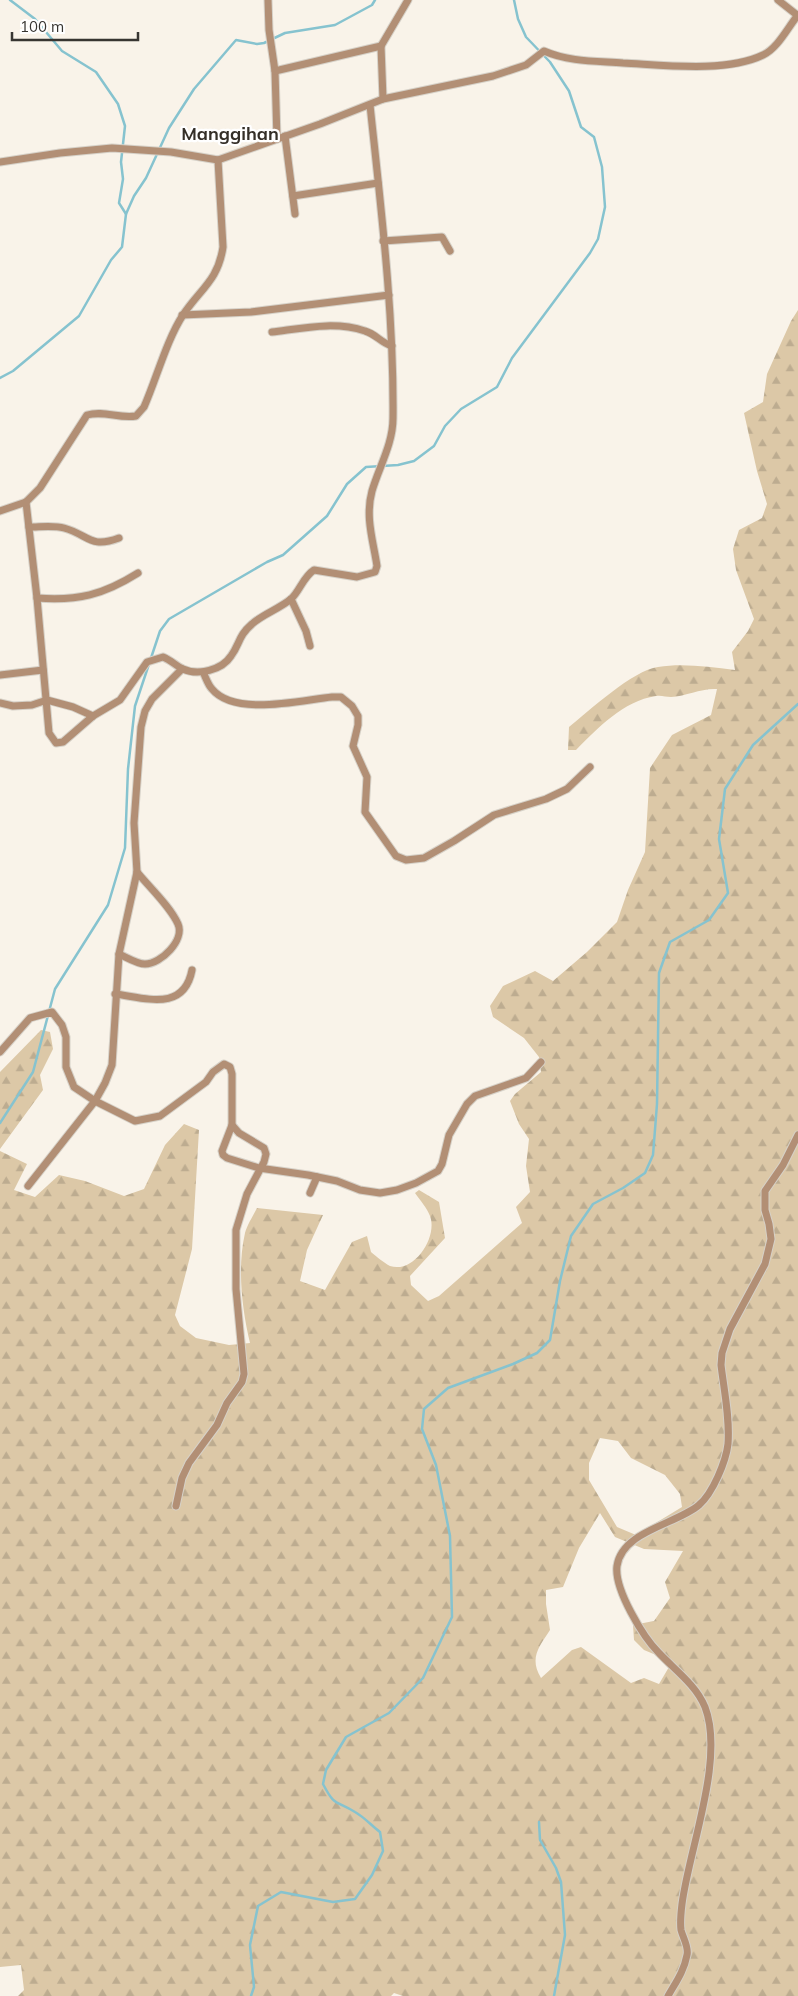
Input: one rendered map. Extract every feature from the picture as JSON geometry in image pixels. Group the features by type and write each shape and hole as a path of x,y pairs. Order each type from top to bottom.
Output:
{"street":[{"path":"268,0 269,30 275,71 277,139"},
{"path":"383,99 381,46 408,0"},
{"path":"0,162 112,148 171,152 218,160 383,99 493,76 526,65 544,51 572,59 666,65 720,65 737,63 765,54 798,15 778,0"},
{"path":"275,71 381,46"},
{"path":"26,502 49,732 56,743 63,742 93,716 120,700 147,662 164,657 182,669 203,672 227,661 232,655 239,638 252,624 291,599 308,574 314,570 358,577 375,572 377,566 368,515 372,491 385,457 393,421 389,295 370,105"},
{"path":"285,136 295,214"},
{"path":"0,510 26,502 40,488 87,415 96,412 126,418 136,416 144,407 182,315 214,276 221,260 223,247 218,160"},
{"path":"293,196 378,183"},
{"path":"383,241 442,237 450,251"},
{"path":"182,315 251,312 389,295"},
{"path":"272,332 326,325 344,326 366,331 374,335 381,342 392,346"},
{"path":"29,527 62,527 91,541 102,543 119,538"},
{"path":"37,598 64,600 82,597 110,588 138,573"},
{"path":"291,599 306,631 310,646"},
{"path":"28,1186 95,1100 105,1083 112,1065 120,954 137,872 134,824 140,727 145,711 152,699 182,669"},
{"path":"0,675 43,670"},
{"path":"203,672 213,690 226,699 243,703 266,705 332,696 341,697 352,706 358,716 358,726 353,746 367,777 365,812 396,856 406,860 424,858 454,841 494,814 546,799 567,789 590,767"},
{"path":"0,704 13,706 32,705 47,700 73,707 93,716"},
{"path":"120,954 144,965 166,955 177,939 179,926 137,872"},
{"path":"116,994 167,1000 183,991 190,982 192,970"},
{"path":"0,1052 30,1018 42,1013 52,1012 62,1025 66,1037 66,1067 74,1087 135,1121 160,1116 206,1082 213,1072 224,1064 230,1067 232,1074 232,1125 222,1151 223,1155 259,1168 337,1181 360,1190 380,1193 397,1190 416,1183 438,1171 442,1164 449,1135 466,1104 475,1096 526,1078 541,1062"},
{"path":"176,1506 182,1478 189,1463 217,1425 227,1403 242,1382 244,1374 236,1289 236,1230 247,1194 259,1168 264,1162 266,1154 264,1148 239,1133 232,1125"},
{"path":"668,1996 682,1974 688,1952 680,1924 682,1903 695,1837 708,1786 710,1725 705,1707 696,1691 657,1651 628,1609 622,1593 617,1567 621,1555 632,1542 700,1504 722,1467 728,1443 721,1365 722,1353 738,1314 766,1264 770,1240 769,1224 764,1210 765,1191 783,1166 798,1134"},
{"path":"310,1193 317,1177"}],"green space":[{"path":"798,310 798,1996 403,1996 394,1993 391,1996 18,1996 24,1990 21,1965 0,1967 0,1151 27,1164 14,1190 35,1197 59,1175 85,1181 124,1196 144,1189 165,1145 184,1124 199,1130 192,1249 175,1315 180,1326 196,1338 229,1345 250,1343 243,1302 241,1260 245,1233 257,1208 323,1215 307,1250 300,1281 325,1290 352,1242 367,1236 371,1252 390,1266 408,1265 422,1252 427,1243 432,1225 429,1213 415,1193 419,1190 439,1202 445,1238 410,1276 411,1285 428,1301 439,1296 522,1223 516,1207 530,1192 526,1166 529,1139 519,1124 510,1101 515,1094 541,1072 539,1057 524,1038 493,1017 490,1006 503,986 535,971 553,981 587,952 617,922 628,890 645,852 650,768 672,735 711,715 717,689 671,697 656,696 633,703 612,717 576,750 568,750 569,727 624,683 648,670 677,665 735,670 732,652 748,631 754,619 736,570 733,549 739,530 762,518 767,504 757,471 744,413 763,402 767,374 791,321","holes":["600,1438 618,1441 631,1458 665,1475 680,1494 682,1507 636,1535 617,1527 589,1480 589,1463","600,1513 615,1537 644,1549 683,1551 665,1582 670,1598 654,1621 633,1625 634,1640 644,1650 656,1655 669,1667 659,1684 644,1678 631,1683 581,1647 572,1650 541,1678 537,1671 537,1653 550,1630 546,1590 563,1587 579,1548"]},
{"path":"41,1030 50,1032 53,1049 40,1075 43,1090 0,1149 0,1072"}],"waterway":[{"path":"10,0 35,19 62,51 96,72 118,104 125,126 121,162 123,179 119,203 126,214"},
{"path":"0,378 13,371 79,316 111,260 122,247 126,214 134,196 146,178 169,128 194,89 236,40 257,44 264,43 285,33 335,25 372,5 375,0"},
{"path":"0,1123 33,1072 55,989 108,905 125,848 128,769 135,706 160,631 169,619 267,562 283,555 327,516 347,484 366,467 398,465 414,461 434,446 445,426 461,409 497,387 512,358 590,253 598,239 605,207 602,167 594,137 581,127 569,91 550,62 526,37 518,19 514,0"},
{"path":"251,1996 254,1987 250,1945 258,1906 281,1892 333,1902 355,1899 372,1875 383,1851 380,1832 358,1814 333,1800 323,1784 326,1770 346,1737 389,1713 423,1678 452,1617 450,1536 436,1465 422,1429 424,1409 448,1388 537,1353 550,1340 560,1281 571,1236 593,1204 623,1188 645,1173 653,1155 657,1104 659,973 670,942 709,920 728,893 719,839 725,789 753,745 798,704"},
{"path":"539,1822 540,1840 556,1868 561,1882 565,1935 554,1996"}],"district":[{"name":"Manggihan","path":"230,133"}]}
